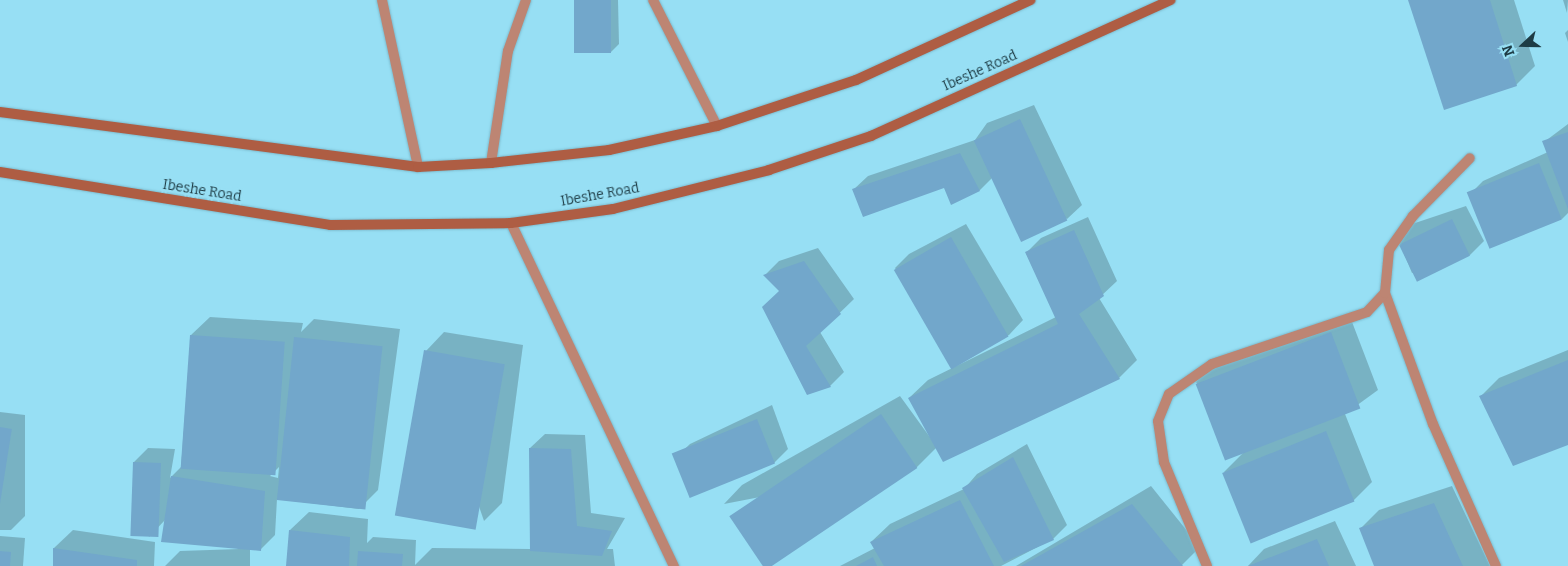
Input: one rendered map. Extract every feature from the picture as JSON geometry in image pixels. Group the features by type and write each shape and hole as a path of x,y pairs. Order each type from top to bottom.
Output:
{"main road":[{"path":"0,112 418,167 491,163 609,150 717,126 856,80 1031,0"},
{"name":"Ibeshe Road","path":"0,172 330,225 511,223 613,209 769,170 871,136 1171,0"}],"street":[{"path":"382,0 418,167"},
{"path":"491,163 508,51 526,0"},
{"path":"653,0 717,126"},
{"path":"1470,158 1413,216 1389,250 1385,293 1433,424 1496,566"},
{"path":"511,223 674,566"},
{"path":"1207,566 1164,462 1158,421 1168,394 1212,364 1367,312 1385,293"}],"building":[{"path":"574,0 611,0 611,53 574,53"},
{"path":"1408,0 1490,0 1517,86 1444,110"},
{"path":"1020,119 1067,221 1021,242 974,141"},
{"path":"1568,132 1568,209 1542,141"},
{"path":"960,153 980,191 951,205 944,188 863,217 852,189"},
{"path":"1539,163 1562,220 1490,249 1467,192"},
{"path":"1452,219 1470,256 1417,282 1399,245"},
{"path":"1074,230 1104,296 1079,314 1120,379 943,462 908,398 1058,324 1025,252"},
{"path":"951,237 1008,337 951,370 894,270"},
{"path":"804,261 841,314 806,346 831,387 807,395 762,307 779,291 763,275"},
{"path":"1331,332 1360,409 1225,461 1196,384"},
{"path":"190,335 285,342 275,475 181,469"},
{"path":"294,337 383,346 365,509 277,500"},
{"path":"424,350 505,364 476,530 395,515"},
{"path":"1568,360 1568,445 1513,466 1479,396"},
{"path":"881,414 917,468 772,566 763,566 729,516"},
{"path":"757,419 775,464 690,498 672,453"},
{"path":"0,427 12,429 0,504"},
{"path":"1326,431 1354,501 1251,543 1222,473"},
{"path":"529,448 571,449 577,526 612,531 602,556 530,551"},
{"path":"1013,457 1054,540 1004,562 962,488"},
{"path":"133,462 161,463 158,537 130,536"},
{"path":"171,476 265,491 261,551 161,542"},
{"path":"960,500 994,566 884,566 870,542"},
{"path":"1434,503 1463,566 1374,566 1359,528"},
{"path":"1132,504 1183,566 1021,566"},
{"path":"289,530 350,537 349,566 286,566"},
{"path":"1317,539 1329,566 1248,566"},
{"path":"53,548 137,560 137,566 53,566"},
{"path":"0,551 11,552 10,566 0,566"},
{"path":"358,551 403,554 402,566 357,566"},
{"path":"873,557 877,566 856,566"}]}
